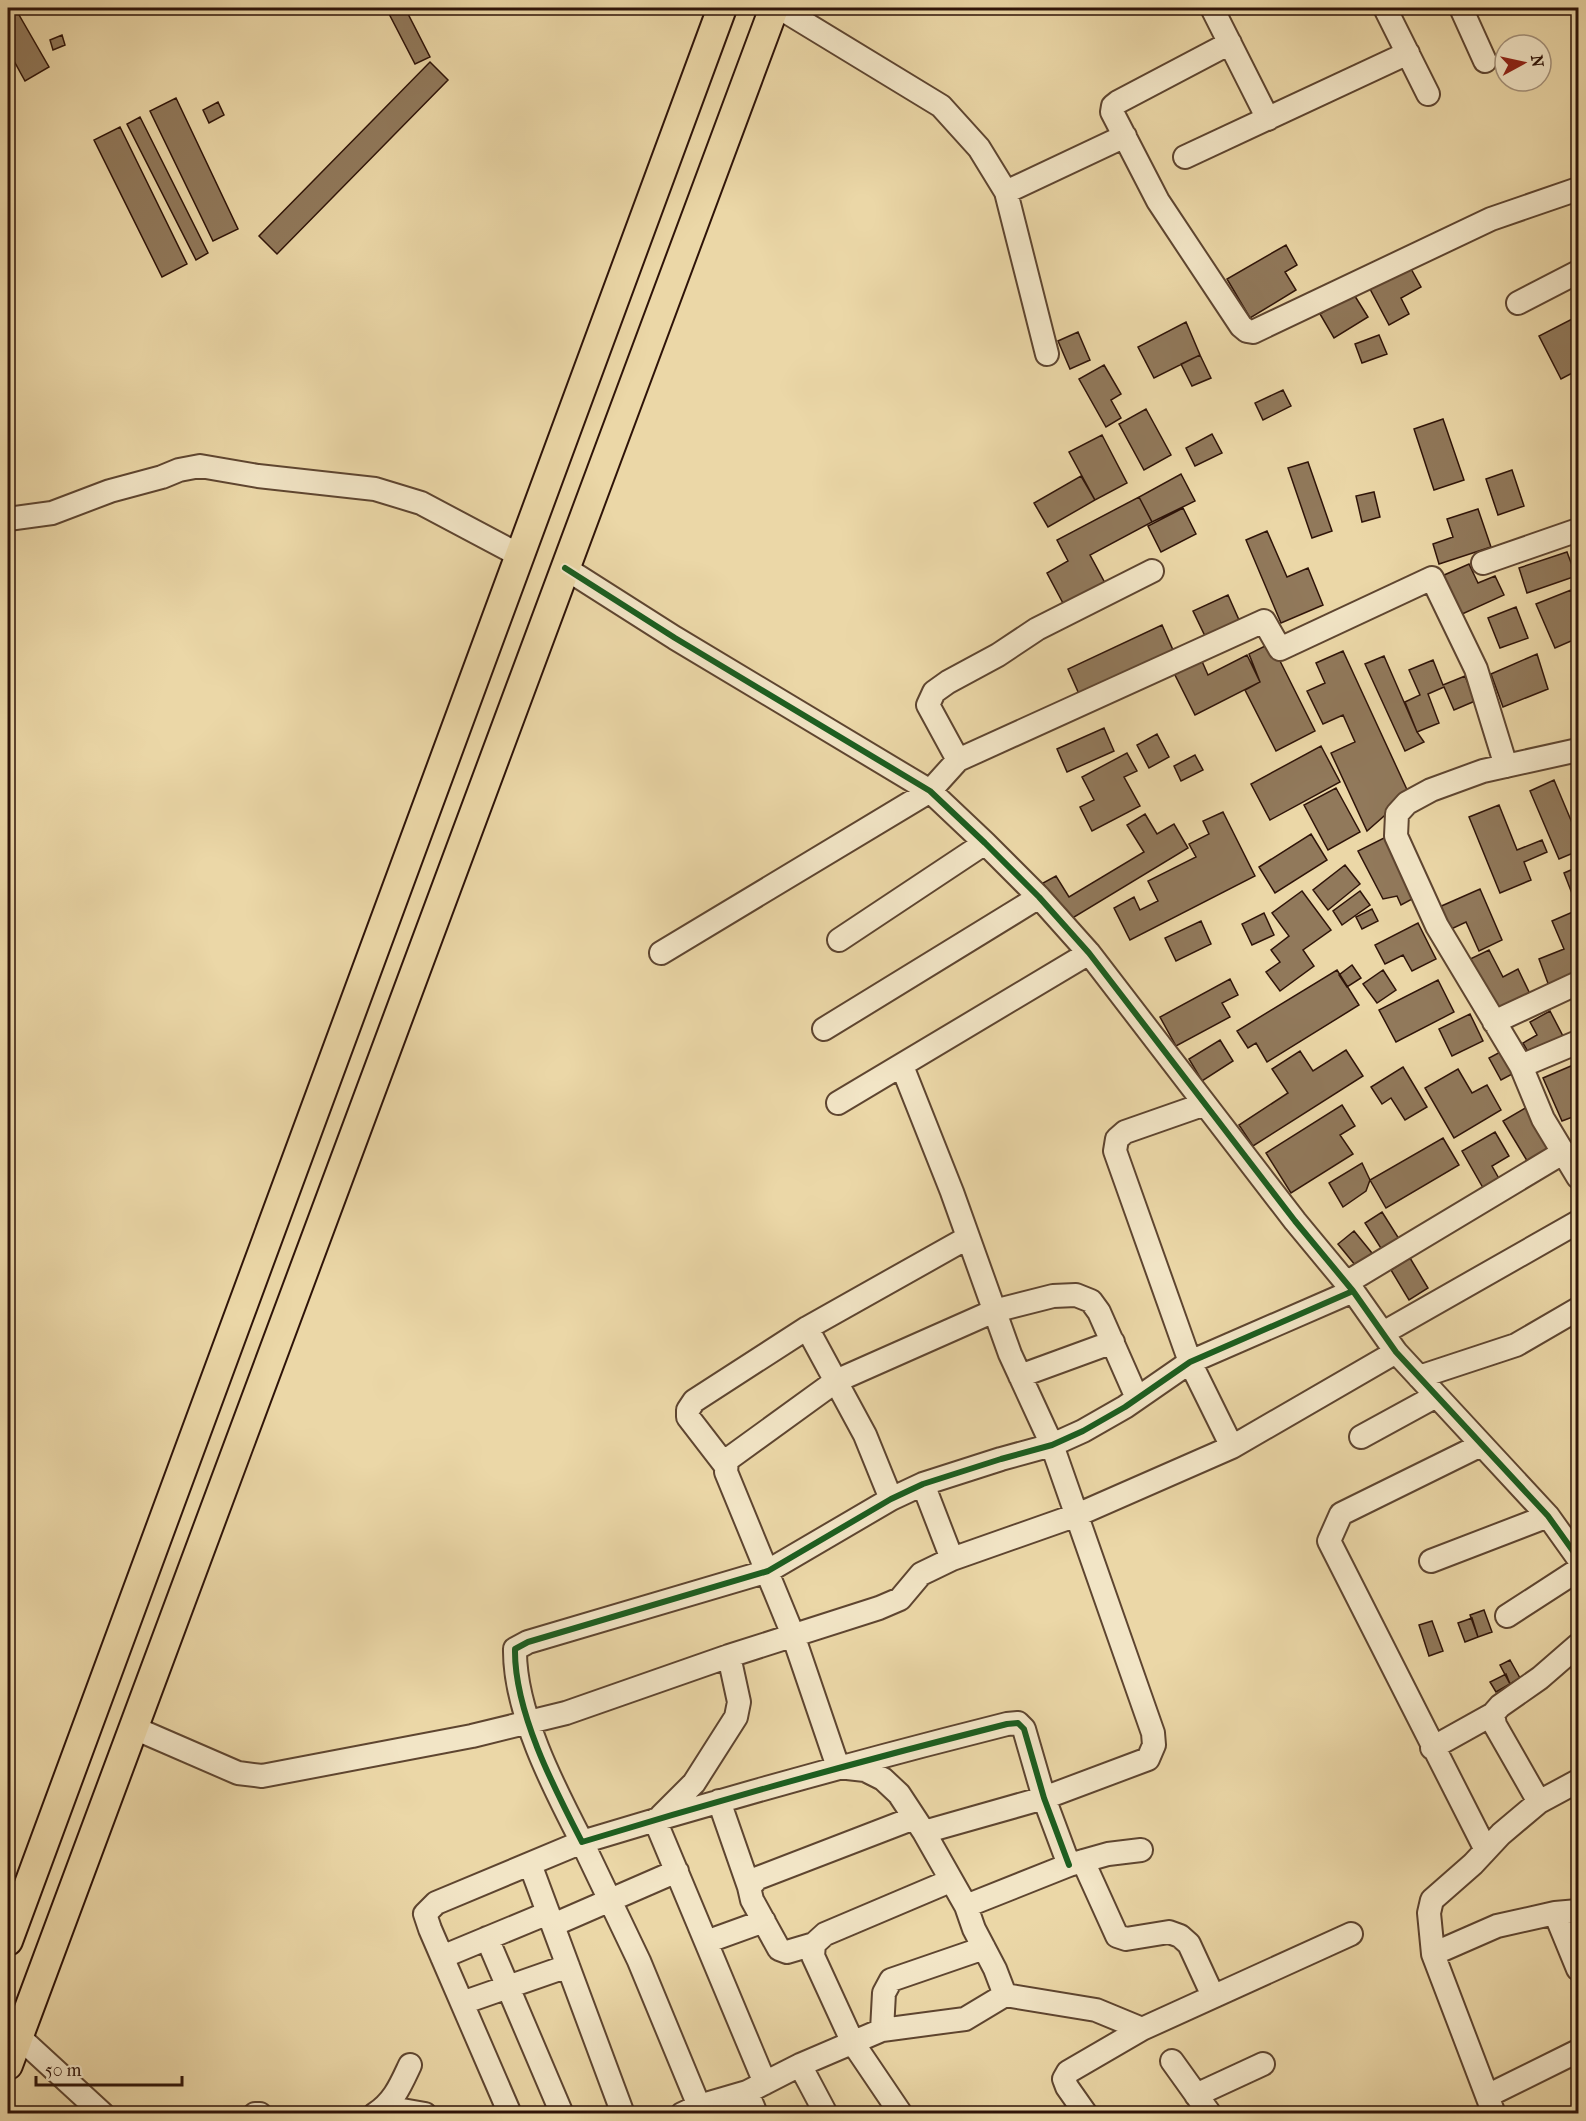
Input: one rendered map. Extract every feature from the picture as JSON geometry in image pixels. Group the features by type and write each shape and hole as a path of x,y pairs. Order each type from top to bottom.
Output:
{"main road":[{"path":"8,1941 722,8"},
{"path":"8,2065 774,8"},
{"path":"38,1858 81,1873"}],"street":[{"path":"780,8 941,106 979,147 1006,192 1047,354"},
{"path":"1212,8 1268,119"},
{"path":"1385,8 1428,94"},
{"path":"1461,8 1485,61"},
{"path":"1230,44 1113,106 1112,112 1158,201 1241,326 1247,331 1253,332 1491,219 1578,189"},
{"path":"1185,158 1408,53"},
{"path":"1006,192 1125,136"},
{"path":"1518,303 1578,272"},
{"path":"8,519 52,513 110,491 200,466 258,476 375,489 421,503 519,555"},
{"path":"1483,563 1578,530"},
{"path":"565,568 675,638 930,791 985,843 1039,897 1089,953 1349,1287 1396,1352 1548,1516 1578,1558"},
{"path":"958,760 928,705 934,692 1037,630 1152,571"},
{"path":"661,953 930,791 958,760 1264,621 1280,649 1432,578 1476,669 1506,766"},
{"path":"1578,750 1482,771 1431,790 1407,803 1397,814 1395,824 1396,836 1437,926 1521,1066 1543,1119 1578,1177"},
{"path":"839,940 985,843"},
{"path":"824,1029 1039,897"},
{"path":"838,1103 1089,953"},
{"path":"1494,1022 1578,983"},
{"path":"1521,1066 1578,1042"},
{"path":"749,1887 758,1878 919,1825 1044,1798 1148,1759 1154,1745 1153,1733 1052,1445 1020,1376 994,1311 952,1192 902,1066"},
{"path":"1205,1104 1125,1132 1117,1140 1114,1151 1190,1362 1232,1447"},
{"path":"1142,2029 1096,2010 1005,1995 966,2019 882,2030 756,2087 691,2110 611,1899 562,1804 528,1722 515,1663 515,1649 528,1642 768,1571 891,1499 923,1484 1052,1445 1083,1431 1190,1362 1349,1287 1564,1152"},
{"path":"1383,1333 1578,1222"},
{"path":"838,1767 793,1635 725,1465 688,1417 688,1410 694,1401 807,1328 967,1238"},
{"path":"725,1465 727,1460 836,1380 994,1311 1053,1296 1076,1295 1091,1301 1099,1312 1137,1398"},
{"path":"1419,1377 1516,1345 1578,1309"},
{"path":"807,1328 865,1435 891,1499"},
{"path":"1020,1376 1113,1342"},
{"path":"132,1727 238,1773 262,1776 472,1736 566,1713 900,1599 921,1574 952,1559 1077,1515 1232,1447 1396,1352"},
{"path":"1361,1437 1436,1396"},
{"path":"1332,1517 1482,1445"},
{"path":"1482,1445 1341,1514 1329,1541 1388,1655 1432,1748 1486,1850"},
{"path":"923,1484 952,1559"},
{"path":"1431,1561 1548,1516"},
{"path":"1506,1617 1578,1570"},
{"path":"1432,1748 1493,1714 1578,1645"},
{"path":"657,1819 694,1784 736,1717 739,1702 729,1656"},
{"path":"1493,1714 1495,1725 1539,1802"},
{"path":"510,2114 425,1914 436,1903 582,1842 805,1779 838,1767 1007,1724 1018,1723 1024,1729 1044,1798 1076,1863 1117,1936 1126,1939 1169,1932 1180,1936 1189,1944 1213,1996"},
{"path":"838,1767 865,1770 883,1779 898,1794 919,1825 966,1906 974,1929 995,1969 1005,1995"},
{"path":"1578,1781 1539,1802 1501,1834 1432,1900 1429,1913 1433,1954 1490,2105 1578,2051"},
{"path":"718,1802 752,1900 779,1949 787,1952 814,1944 825,1934 950,1881"},
{"path":"657,1819 706,1942 756,2087 756,2114"},
{"path":"966,1906 1076,1863 1108,1854 1141,1850"},
{"path":"530,1864 623,2114"},
{"path":"442,1956 487,1938 611,1899 677,1871"},
{"path":"1433,1954 1497,1926 1555,1913 1578,1911"},
{"path":"1555,1913 1578,1969"},
{"path":"706,1942 764,1922"},
{"path":"1086,2114 1067,2087 1064,2079 1068,2072 1142,2029 1351,1934"},
{"path":"487,1938 562,2114"},
{"path":"814,1944 813,1956 854,2043 901,2114"},
{"path":"882,2030 884,1993 891,1980 984,1948"},
{"path":"462,2003 568,1966"},
{"path":"18,2036 103,2114"},
{"path":"1172,2061 1210,2114"},
{"path":"1197,2095 1263,2064"},
{"path":"380,2110 397,2094 410,2065"},
{"path":"800,2066 826,2114"},
{"path":"380,2110 425,2114"},
{"path":"255,2114 260,2114"}],"building":[{"path":"8,8 15,8 49,67 25,81 8,50"},
{"path":"386,8 405,8 430,57 415,64"},
{"path":"62,35 65,45 53,50 50,40"},
{"path":"430,62 448,80 277,254 259,236"},
{"path":"176,98 238,229 213,241 150,111"},
{"path":"218,102 224,115 209,123 203,110"},
{"path":"140,117 208,253 196,260 127,124"},
{"path":"120,127 187,264 162,277 94,140"},
{"path":"1286,245 1297,265 1285,272 1296,290 1250,318 1227,279"},
{"path":"1410,267 1421,287 1401,298 1409,314 1389,325 1370,289"},
{"path":"1353,293 1368,317 1334,338 1320,314"},
{"path":"1578,316 1578,370 1561,379 1539,336"},
{"path":"1186,322 1200,355 1154,378 1138,347"},
{"path":"1078,332 1090,360 1070,369 1058,341"},
{"path":"1379,335 1387,354 1362,363 1355,344"},
{"path":"1200,355 1211,378 1192,386 1181,364"},
{"path":"1104,365 1121,394 1111,400 1121,418 1106,427 1079,379"},
{"path":"1283,390 1291,406 1263,420 1255,403"},
{"path":"1146,409 1171,455 1144,470 1119,424"},
{"path":"1443,419 1464,480 1434,490 1414,429"},
{"path":"1212,434 1222,453 1195,466 1186,448"},
{"path":"1102,435 1127,483 1095,500 1069,452"},
{"path":"1308,462 1332,531 1312,538 1288,468"},
{"path":"1512,470 1524,506 1498,515 1486,479"},
{"path":"1181,474 1195,501 1152,522 1139,497"},
{"path":"1081,476 1095,500 1048,527 1034,503"},
{"path":"1374,492 1380,517 1362,522 1356,496"},
{"path":"1139,497 1152,522 1090,555 1105,583 1064,605 1047,573 1068,561 1057,540"},
{"path":"1183,508 1196,534 1161,552 1148,526"},
{"path":"1478,509 1491,547 1439,564 1433,544 1453,537 1447,519"},
{"path":"1267,531 1287,577 1308,568 1323,605 1281,623 1246,540"},
{"path":"1567,552 1576,576 1527,593 1519,568"},
{"path":"1469,564 1478,583 1495,576 1504,595 1460,615 1442,576"},
{"path":"1571,590 1578,608 1578,638 1555,648 1536,604"},
{"path":"1228,595 1239,620 1205,636 1193,611"},
{"path":"1516,607 1528,638 1500,648 1488,618"},
{"path":"1162,625 1173,650 1079,694 1068,669"},
{"path":"1271,643 1315,731 1276,751 1245,690 1260,682 1249,654"},
{"path":"1343,651 1409,794 1367,831 1331,753 1355,742 1343,715 1323,724 1307,691 1325,683 1316,663"},
{"path":"1537,654 1548,689 1503,707 1491,674"},
{"path":"1247,655 1260,682 1195,715 1174,673 1201,659 1208,675"},
{"path":"1384,656 1417,732 1424,742 1405,751 1365,664"},
{"path":"1433,660 1443,685 1465,676 1475,701 1454,710 1444,687 1428,694 1439,723 1417,732 1405,702 1420,695 1409,670"},
{"path":"1104,728 1114,751 1067,772 1057,749"},
{"path":"1157,734 1169,757 1149,768 1137,745"},
{"path":"1321,746 1340,782 1270,820 1251,784"},
{"path":"1127,753 1137,771 1124,777 1140,806 1092,831 1080,807 1094,800 1082,777"},
{"path":"1195,755 1203,770 1181,781 1174,766"},
{"path":"1554,780 1578,837 1578,851 1559,859 1530,791"},
{"path":"1336,788 1360,832 1328,850 1304,805"},
{"path":"1499,805 1517,850 1542,840 1547,852 1524,862 1531,880 1500,893 1469,817"},
{"path":"1223,812 1255,876 1130,940 1114,908 1134,897 1140,910 1158,901 1148,881 1196,857 1189,844 1209,834 1203,821"},
{"path":"1145,814 1157,834 1174,824 1188,848 1066,922 1043,883 1056,876 1069,897 1144,852 1127,825"},
{"path":"1311,834 1327,860 1275,893 1259,867"},
{"path":"1386,837 1416,897 1401,905 1397,896 1383,899 1358,851"},
{"path":"1345,865 1360,884 1328,910 1313,890"},
{"path":"1578,867 1578,909 1564,873"},
{"path":"1480,889 1502,940 1479,951 1466,922 1447,931 1437,908"},
{"path":"1302,891 1331,930 1303,950 1314,966 1280,991 1266,972 1280,962 1271,950 1289,936 1272,913"},
{"path":"1360,891 1370,905 1342,925 1333,911"},
{"path":"1372,909 1378,921 1362,929 1356,917"},
{"path":"1575,911 1578,919 1578,974 1549,986 1539,959 1564,949 1552,921"},
{"path":"1264,913 1274,935 1252,945 1242,924"},
{"path":"1201,921 1211,944 1176,961 1165,938"},
{"path":"1418,923 1436,959 1412,971 1403,955 1385,964 1375,945"},
{"path":"1489,950 1503,977 1518,969 1530,994 1493,1012 1468,960"},
{"path":"1352,965 1361,978 1347,987 1339,975"},
{"path":"1337,970 1359,1005 1267,1062 1256,1043 1248,1048 1237,1031"},
{"path":"1383,970 1396,990 1377,1003 1363,984"},
{"path":"1230,979 1238,995 1222,1003 1230,1017 1176,1046 1160,1017"},
{"path":"1438,980 1454,1012 1396,1042 1379,1010"},
{"path":"1550,1011 1565,1040 1531,1057 1523,1043 1537,1035 1530,1022"},
{"path":"1470,1014 1483,1041 1452,1056 1439,1029"},
{"path":"1220,1040 1233,1061 1202,1081 1189,1059"},
{"path":"1346,1050 1363,1076 1253,1146 1239,1125 1288,1093 1272,1069 1300,1051 1313,1071"},
{"path":"1504,1050 1516,1072 1501,1080 1489,1058"},
{"path":"1578,1063 1578,1094 1576,1095 1578,1115 1562,1121 1543,1078"},
{"path":"1403,1067 1427,1107 1405,1120 1391,1098 1382,1104 1371,1087"},
{"path":"1458,1069 1472,1093 1487,1085 1501,1110 1454,1138 1425,1088"},
{"path":"1342,1105 1355,1126 1340,1135 1353,1154 1291,1193 1266,1153"},
{"path":"1529,1106 1555,1148 1529,1164 1503,1121"},
{"path":"1495,1132 1509,1156 1492,1166 1502,1184 1486,1193 1462,1151"},
{"path":"1443,1138 1459,1165 1386,1208 1370,1180"},
{"path":"1362,1163 1370,1180 1366,1191 1343,1207 1329,1183"},
{"path":"1382,1212 1401,1242 1384,1253 1365,1223"},
{"path":"1354,1231 1376,1258 1360,1271 1338,1244"},
{"path":"1410,1258 1428,1288 1409,1300 1391,1270"},
{"path":"1484,1610 1492,1632 1478,1637 1470,1615"},
{"path":"1472,1618 1478,1637 1465,1642 1458,1623"},
{"path":"1432,1621 1443,1651 1429,1656 1419,1625"},
{"path":"1510,1660 1520,1678 1510,1684 1500,1665"},
{"path":"1506,1674 1510,1684 1496,1692 1490,1682"}],"cycle path":[{"path":"565,568 675,638 930,791 985,843 1039,897 1089,953 1295,1221 1353,1291 1396,1352 1548,1516 1578,1558"},
{"path":"1069,1865 1044,1798 1024,1729 1018,1723 847,1766 582,1842 548,1774 528,1723 516,1673 515,1649 528,1642 768,1571 891,1499 923,1484 1052,1445 1083,1431 1125,1407 1190,1362 1353,1291"}]}
